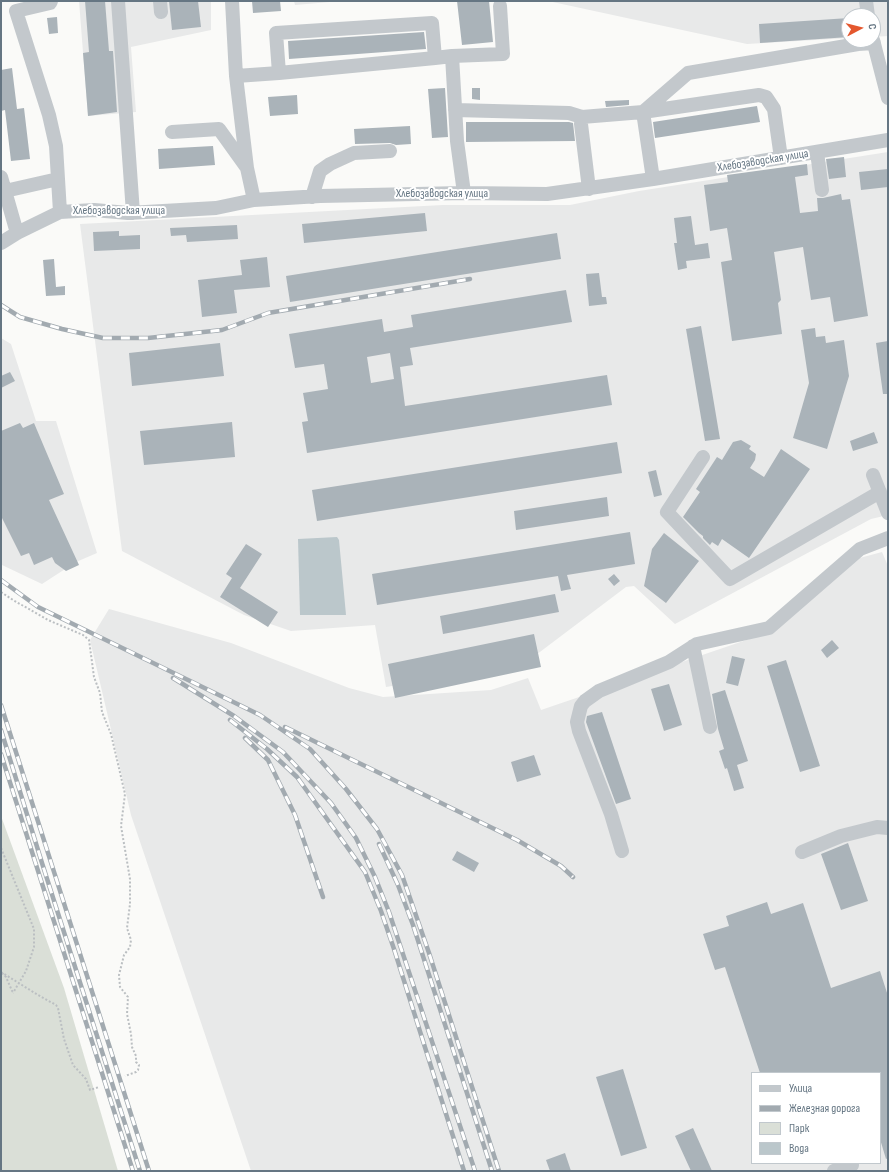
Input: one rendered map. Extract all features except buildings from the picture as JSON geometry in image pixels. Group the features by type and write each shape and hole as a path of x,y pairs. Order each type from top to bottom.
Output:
{"street":[{"path":"51,1 50,3 16,11 56,146 60,212"},
{"path":"118,1 133,213"},
{"path":"232,1 236,76 247,168 254,200"},
{"path":"236,76 452,56 503,54 500,6"},
{"path":"279,73 276,33 432,23 435,58"},
{"path":"643,112 688,73 841,47"},
{"path":"875,48 888,98"},
{"path":"452,56 455,110 464,193"},
{"path":"455,110 568,113 582,117 643,112 759,95 766,97 774,109 781,158"},
{"path":"643,112 653,179"},
{"path":"582,117 581,124 589,189"},
{"path":"172,132 219,129 247,168"},
{"name":"Хлебозаводская улица","path":"1,243 17,233 60,212 94,210 133,213 216,208 254,200 312,197 464,193 547,194 653,179 888,140"},
{"path":"312,197 320,171 330,164 354,153 390,151"},
{"path":"817,152 822,190"},
{"path":"1,177 17,233"},
{"path":"5,191 58,179"},
{"path":"703,457 667,512 730,579 880,492"},
{"path":"873,475 888,513"},
{"path":"622,851 579,731 577,722 581,706 585,701 599,691 668,662 697,644 769,628 860,549 888,538"},
{"path":"693,646 710,727"},
{"path":"802,852 841,836 877,827 888,828"},
{"path":"834,1171 852,1165"}],"path":[{"path":"1,592 48,620 84,635 89,640 94,677 100,693 102,712 111,734 125,794 121,826 130,880 130,904 127,928 131,940 130,947 124,955 119,975 120,987 128,997 127,1014 132,1047 136,1056 136,1062 139,1065 136,1072 125,1076"},
{"path":"1,848 34,929 34,947 26,971 13,993 6,977 1,972"},
{"path":"1,972 56,1005 58,1008 64,1040 73,1065 86,1080 90,1090 99,1087"}],"shaded area":[{"path":"79,1 211,1 211,30 131,47 136,112 88,116"},
{"path":"294,1 341,1 295,5"},
{"path":"548,1 888,1 888,36 881,36 881,8 841,8 841,38 747,44"},
{"path":"888,152 888,515 871,519 675,624 634,586 626,587 524,664 386,687 375,625 291,631 244,615 122,551 80,224 443,205 570,205 639,191"},
{"path":"1,338 11,344 36,421 56,421 97,553 76,562 42,584 2,565 1,563"},
{"path":"882,552 888,566 888,1171 251,1171 131,815 90,640 109,609 231,643 349,688 383,697 491,690 528,678 541,710 761,635 841,563"}],"green space":[{"path":"1,816 64,988 118,1171 1,1171"}],"water":[{"path":"337,537 339,540 346,615 300,615 298,539"}],"railway":[{"path":"1,305 20,317 62,329 103,338 148,338 222,330 268,313 470,279"},
{"path":"1,580 38,607 260,715 310,749 346,789 377,829 402,875 429,953 499,1171"},
{"path":"173,678 234,716 283,752 331,803 356,838 375,877 389,912 475,1171"},
{"path":"1,705 149,1171"},
{"path":"230,720 267,749 297,777 365,872 381,911 394,949 464,1171"},
{"path":"285,727 517,840 561,866 573,877"},
{"path":"1,730 140,1171"},
{"path":"245,738 268,760 295,815 323,897"},
{"path":"1,754 133,1171"},
{"path":"379,844 398,885 413,925 492,1171"}]}
